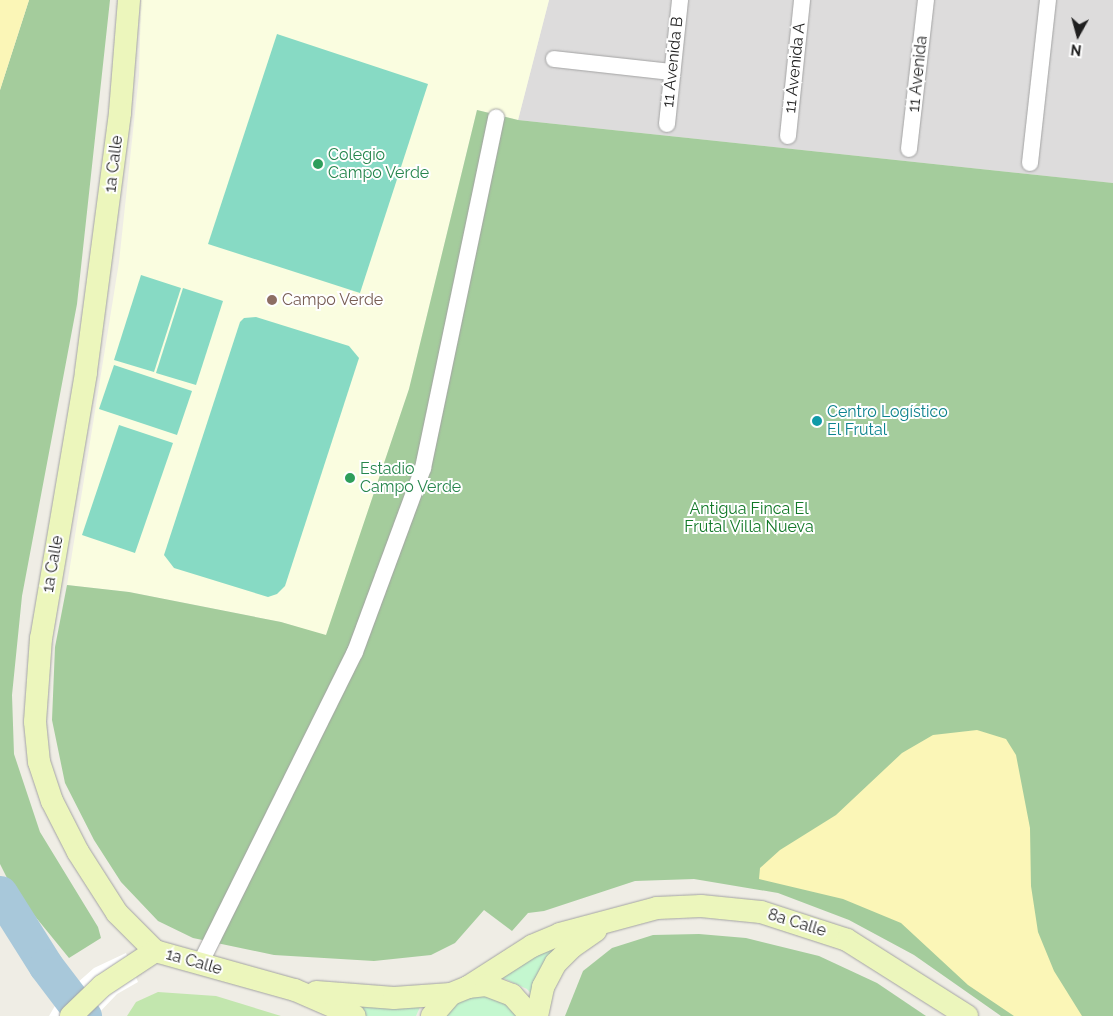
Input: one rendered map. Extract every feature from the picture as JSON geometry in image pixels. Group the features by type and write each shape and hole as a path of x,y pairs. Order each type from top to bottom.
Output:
{"main road":[{"name":"1a Calle","path":"129,0 119,122 86,373 41,638 35,722 39,762 62,822 118,913 155,952 295,990 355,1016"},
{"name":"8a Calle","path":"459,990 540,942 607,922 678,906 761,912 794,920 863,949 967,1016"},
{"name":"8a Calle","path":"537,1016 543,988 556,963 572,947 607,922"},
{"path":"72,1016 102,986 130,970 155,952"},
{"name":"1a Calle","path":"295,990 394,998 486,985 504,990 520,1001 530,1016"},
{"path":"432,1016 459,990"}],"street":[{"name":"11 Avenida B","path":"667,124 680,0"},
{"name":"11 Avenida A","path":"788,136 802,0"},
{"name":"11 Avenida","path":"909,149 926,0"},
{"path":"1030,163 1048,0"},
{"path":"554,59 672,72"},
{"path":"200,964 355,652 423,468 496,118"}],"shaded area":[{"name":"Campo Verde","path":"141,0 549,0 518,120 477,110 409,389 326,636 281,622 129,592 67,585 119,262 139,75"},
{"path":"549,0 1113,0 1113,183 518,120"}],"green space":[{"path":"29,0 110,0 77,304 22,596 12,695 14,754 40,832 98,927 101,938 69,958 12,888 0,864 0,90"},
{"name":"Colegio Campo Verde","path":"277,34 428,84 360,293 208,244"},
{"name":"Antigua Finca El Frutal Villa Nueva","path":"477,110 518,120 1113,183 1113,1016 1001,1016 914,955 849,920 778,893 694,879 635,881 544,911 528,913 512,931 484,910 455,943 431,955 374,961 274,955 193,938 158,921 121,882 94,840 65,783 52,720 55,647 67,585 129,592 281,622 326,635 409,389"},
{"path":"141,275 181,288 154,372 114,360"},
{"path":"183,288 223,301 196,385 156,373"},
{"path":"256,317 349,346 359,358 285,586 277,594 268,597 174,568 164,555 240,322 244,318"},
{"path":"114,365 192,391 177,435 99,409"},
{"path":"119,425 173,443 135,553 82,535"},
{"path":"699,934 746,938 819,956 877,983 926,1016 565,1016 583,971 612,948 653,935"},
{"path":"587,935 539,1003 527,989 492,973"},
{"path":"295,990 424,998 416,1016 355,1016"},
{"path":"158,992 216,996 281,1016 127,1016 136,1002"},
{"path":"495,995 521,1016 442,1016 463,997"}],"sand":[{"path":"0,0 29,0 0,90"},
{"path":"977,730 1006,739 1016,755 1030,828 1031,886 1038,932 1054,971 1082,1016 1014,1016 968,985 901,923 843,899 759,879 760,868 780,850 836,815 902,753 933,735"}],"pier":[{"path":"126,953 138,982 117,994 96,1016 49,1016 59,999 94,968"}],"waterway":[{"path":"0,893 46,966 84,1016"}],"place":[{"name":"Colegio Campo Verde","path":"318,164"},
{"name":"Campo Verde","path":"272,300"},
{"name":"Centro Logístico El Frutal","path":"817,421"},
{"name":"Estadio Campo Verde","path":"350,478"}]}
